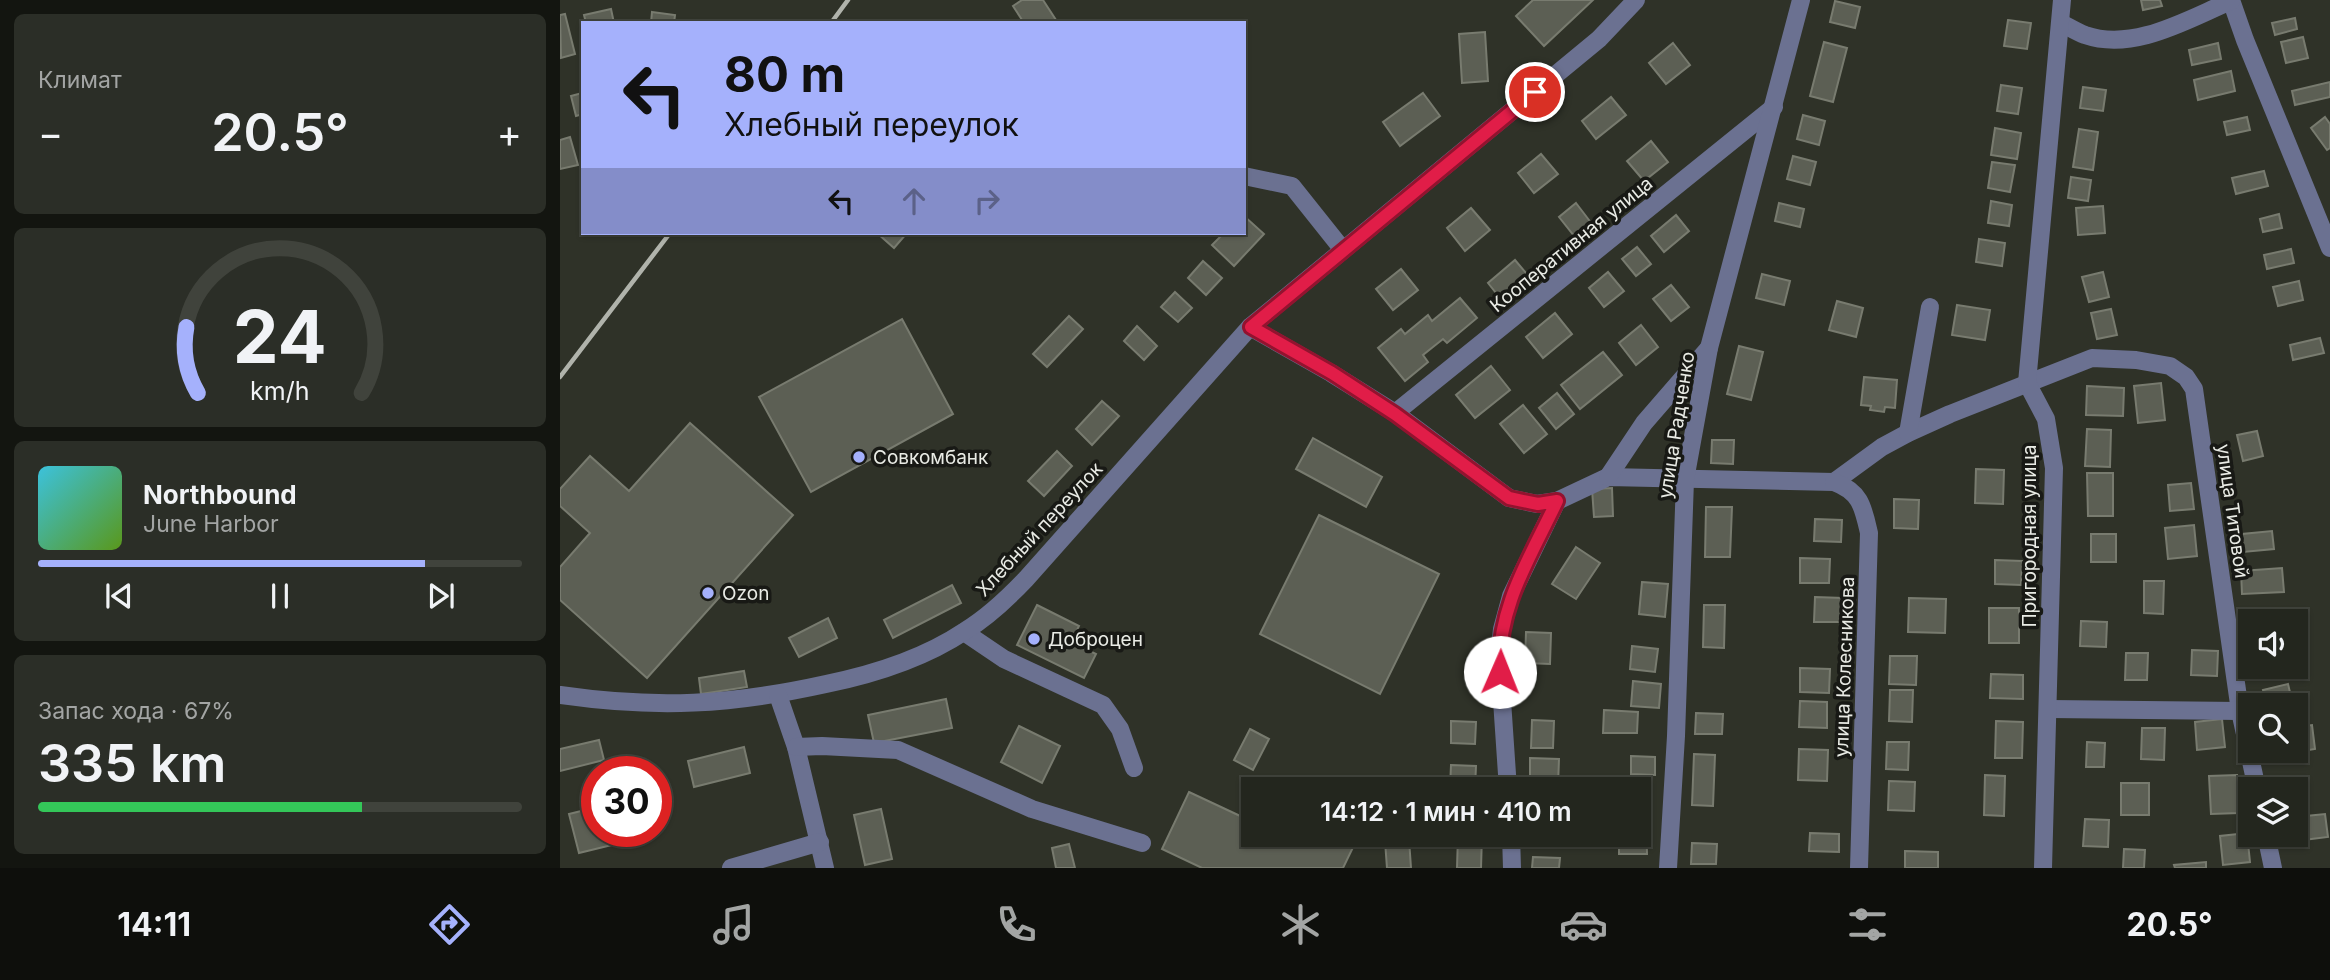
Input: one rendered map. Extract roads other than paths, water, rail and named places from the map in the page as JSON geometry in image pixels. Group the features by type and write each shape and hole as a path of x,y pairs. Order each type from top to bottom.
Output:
{"street":[{"name":"Хлебный переулок","path":"560,695 632,704 690,705 778,695 864,676 912,659 964,632 1001,606 1251,327 1599,39 1636,0"},
{"name":"улица Радченко","path":"1668,868 1676,736 1685,480 1709,348 1801,0"},
{"path":"2027,383 2062,0"},
{"path":"2061,23 2087,36 2124,40 2161,30 2231,0 2330,248"},
{"name":"Кооперативная улица","path":"1395,414 1774,107"},
{"path":"1246,176 1292,186 1343,250"},
{"path":"1908,433 1930,307"},
{"path":"1251,327 1332,373 1395,414 1509,498 1538,504 1557,501 1608,477 1834,482"},
{"path":"1608,477 1644,423 1709,348"},
{"name":"улица Титовой","path":"1834,482 1882,447 1908,433 2092,358 2136,360 2170,366 2186,377 2194,389 2238,697"},
{"name":"Пригородная улица","path":"2027,383 2046,419 2054,468 2043,868"},
{"name":"улица Колесникова","path":"1834,482 1848,487 1855,494 1863,508 1869,533 1859,868"},
{"path":"1507,777 1499,656 1502,629 1511,596 1557,501"},
{"path":"964,632 1004,659 1103,705 1121,729 1134,768"},
{"path":"778,695 796,747 825,868"},
{"path":"2049,709 2238,711"},
{"path":"796,747 898,750 1032,808 1142,843"},
{"path":"731,868 820,842"},
{"path":"1511,847 1512,868"},
{"path":"2269,847 2273,868"}],"railway":[{"path":"832,21 848,0"},
{"path":"560,377 668,235"}],"place":[{"name":"Совкомбанк","path":"859,457"},
{"name":"Ozon","path":"708,593"},
{"name":"Доброцен","path":"1034,639"}]}
